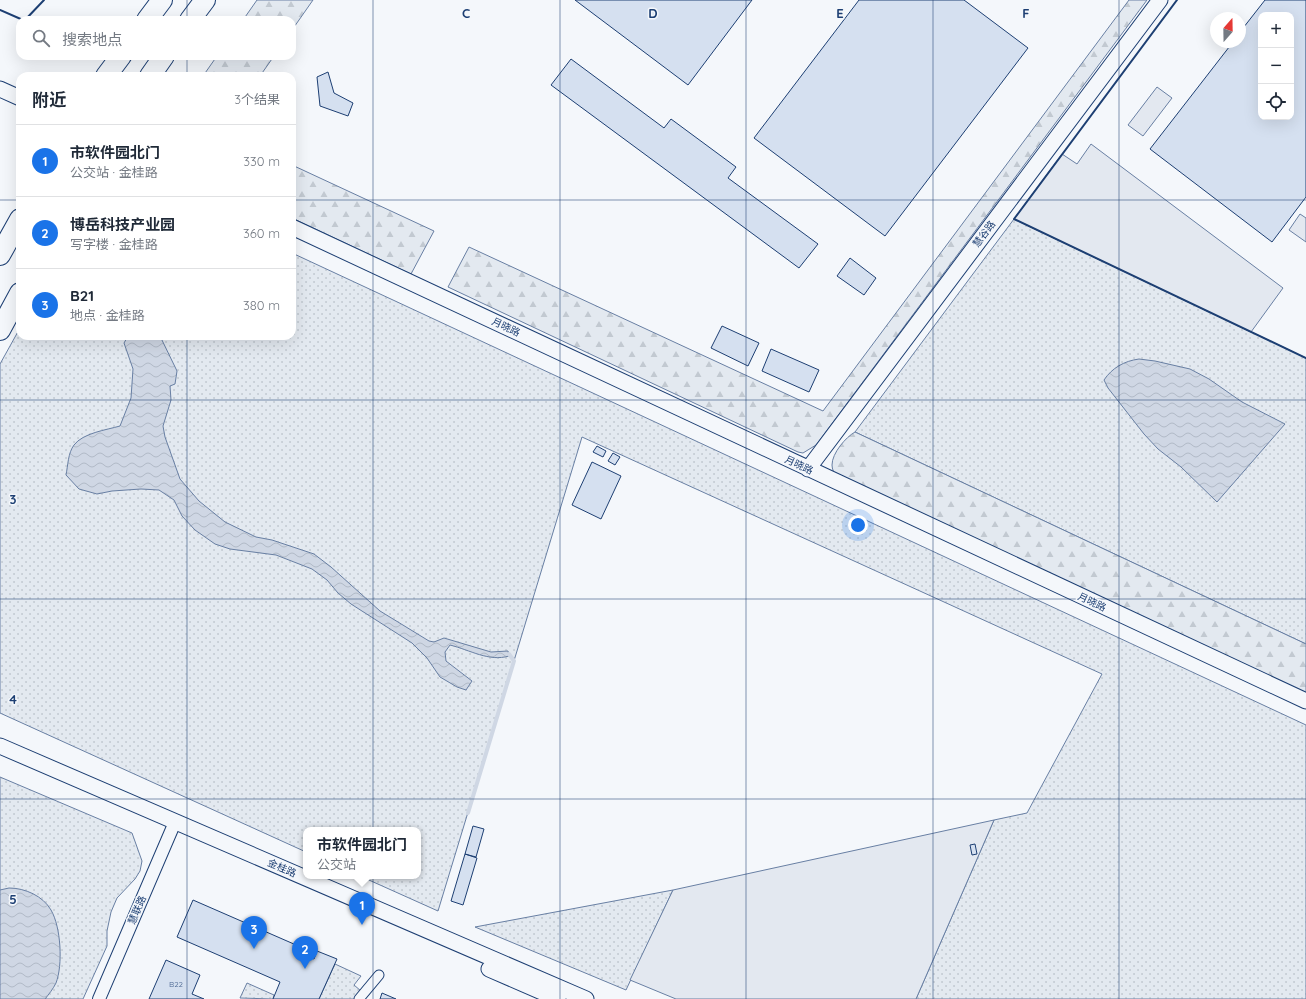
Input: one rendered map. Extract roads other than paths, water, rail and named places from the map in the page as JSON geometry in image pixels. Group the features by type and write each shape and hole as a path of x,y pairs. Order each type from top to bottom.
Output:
{"highway":[{"path":"150,16 162,0"},
{"path":"193,16 205,0"},
{"path":"109,72 118,60"},
{"path":"153,72 161,60"},
{"path":"0,255 16,225"},
{"path":"0,330 16,300"}],"street":[{"name":"慧谷路","path":"808,469 1160,0"},
{"path":"0,89 16,96"},
{"name":"月晓路","path":"296,229 1306,701"},
{"name":"金桂路","path":"0,746 173,826 558,999"},
{"name":"金桂路","path":"0,757 173,826 586,999"},
{"name":"慧联路","path":"99,999 173,826"},
{"path":"359,999 379,976"}],"water":[{"path":"126,340 162,340 177,371 175,384 170,386 171,400 163,426 165,437 180,479 199,501 225,522 256,537 272,540 314,554 331,567 380,611 429,641 434,642 444,638 491,652 508,651 509,656 494,658 450,645 445,652 446,661 472,681 466,690 457,687 440,677 427,658 412,643 351,604 338,593 327,580 312,569 276,555 230,549 215,544 195,530 182,516 174,500 159,490 141,489 112,491 97,494 79,489 66,475 69,455 72,448 78,441 89,435 120,426 131,398 133,369 124,343"},
{"path":"1139,359 1190,369 1209,379 1242,402 1285,424 1217,502 1181,467 1158,449 1144,434 1108,388 1104,380 1111,372 1123,363"},
{"path":"9,888 21,889 38,897 48,905 57,926 60,946 60,966 56,983 45,999 0,999 0,890"}],"waterway":[{"path":"468,813 514,661 509,654"}],"place":[{"name":"市软件园北门","path":"362,925"},
{"name":"B21","path":"254,949"},
{"name":"博岳科技产业园","path":"305,969"}]}
